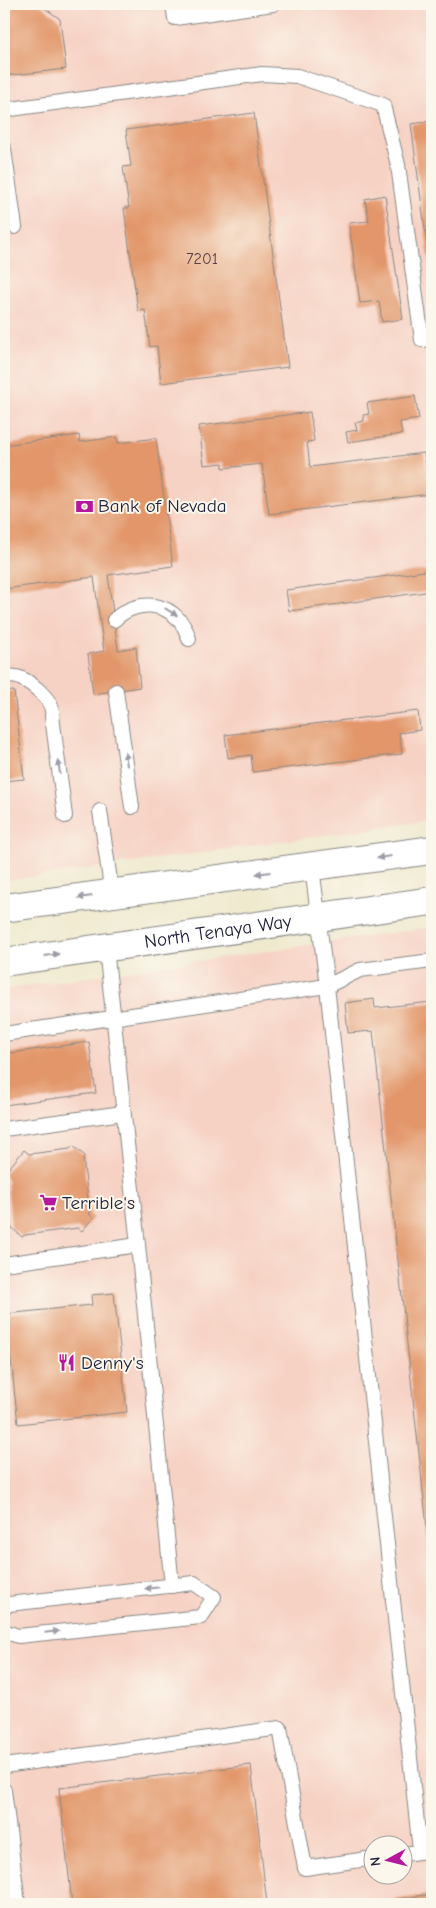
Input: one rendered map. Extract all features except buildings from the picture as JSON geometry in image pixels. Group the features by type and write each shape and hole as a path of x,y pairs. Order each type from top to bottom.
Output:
{"main road":[{"path":"4,908 432,850"},
{"path":"394,906 432,893"},
{"name":"North Tenaya Way","path":"4,962 432,901"}],"lane":[{"path":"173,4 175,18 273,4"},
{"path":"4,110 262,74 296,76 383,105 398,165 422,340 432,339"},
{"path":"4,149 15,227"},
{"path":"114,620 127,610 158,606 177,615 185,626 189,639"},
{"path":"4,676 19,678 27,682 40,693 53,710 52,716 65,816"},
{"path":"116,691 132,807"},
{"path":"100,811 112,894"},
{"path":"312,866 426,1851"},
{"path":"106,948 172,1586"},
{"path":"4,1034 327,986 360,970 432,961"},
{"path":"4,1129 123,1113"},
{"path":"4,1264 138,1246"},
{"path":"4,1608 9,1604 194,1583 214,1597 201,1617 18,1636 4,1631"},
{"path":"4,1766 280,1728 305,1868 364,1859"},
{"path":"4,1790 18,1904"}],"shaded area":[{"path":"4,4 432,4 432,820 4,881"},
{"path":"432,927 432,1904 4,1904 4,989"}],"place":[{"name":"Bank of Nevada","path":"84,506"},
{"name":"Terrible's","path":"48,1203"},
{"name":"Denny's","path":"67,1363"}]}
